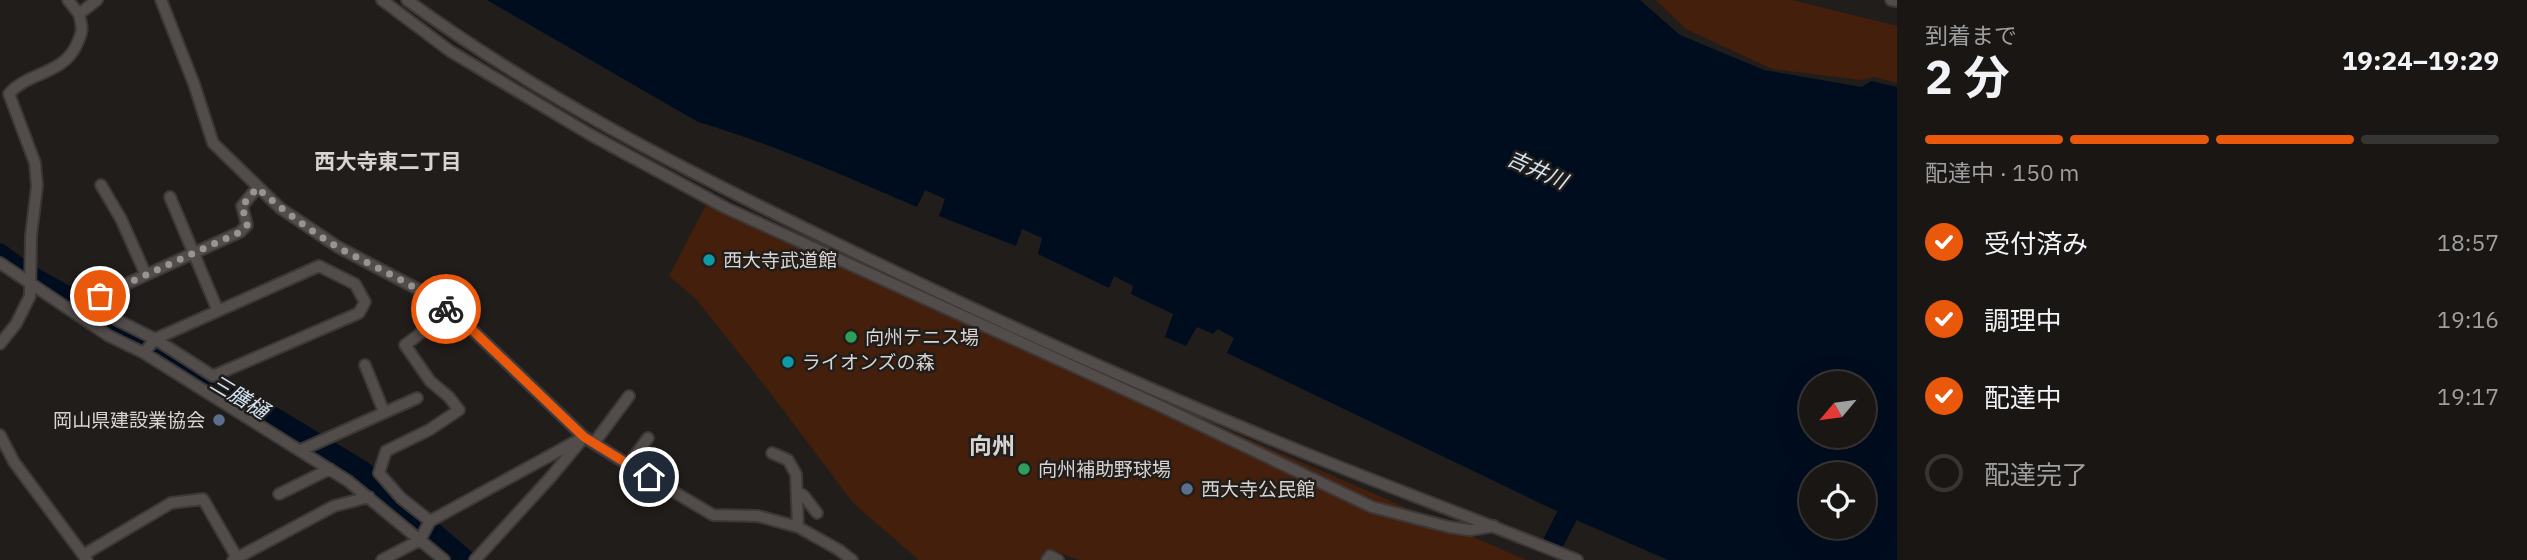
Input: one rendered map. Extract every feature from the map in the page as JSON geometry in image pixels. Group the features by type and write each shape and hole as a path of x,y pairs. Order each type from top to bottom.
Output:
{"street":[{"path":"0,344 16,324 30,296 37,186 35,163 4,96 17,84 54,69 67,58 83,30 79,14 68,0"},
{"path":"79,14 97,0"},
{"path":"161,0 194,84 213,143 257,188 281,208 338,247 398,277 446,308 589,440 628,465 713,514 758,516 798,527 852,560"},
{"path":"382,0 450,51 591,135 726,208 1153,403 1372,507 1449,527 1470,530 1494,526"},
{"path":"407,0 522,76 626,137 851,251 1261,435 1577,560"},
{"path":"1891,0 1897,1"},
{"path":"101,185 121,219 146,275"},
{"path":"257,188 242,206 247,225 240,232 100,296 117,320 149,346 304,449 421,538 444,560"},
{"path":"170,197 218,310"},
{"path":"0,263 30,279 109,336 149,346 213,376 359,313 365,302 355,284 319,266 218,310 149,346"},
{"path":"430,521 401,498 379,473 386,451 429,430 459,410 449,397 430,381 405,345 430,326 446,308"},
{"path":"365,365 384,412"},
{"path":"475,560 629,396"},
{"path":"304,449 417,398"},
{"path":"0,435 15,462 85,557 171,503 203,499 234,558 334,506 369,497"},
{"path":"628,465 648,438"},
{"path":"382,560 421,538 430,521 589,440"},
{"path":"772,453 788,460 796,474 798,527"},
{"path":"279,494 330,469"},
{"path":"798,492 817,513"},
{"path":"1047,560 1050,556 1058,560"}],"shaded area":[{"path":"1656,0 1792,0 1897,26 1897,83 1874,77 1862,80 1772,69 1686,29"},
{"path":"707,203 1526,560 1079,560 1058,552 1044,560 919,560 854,504 696,299 669,276"}],"water":[{"name":"吉井川","path":"487,0 1640,0 1680,35 1764,70 1862,87 1871,81 1897,87 1897,560 1668,560 1567,516 1227,353 1234,338 1218,329 1213,334 1197,327 1186,346 1165,337 1173,314 1131,294 1133,286 1114,276 1109,288 1038,254 1042,238 1022,229 1016,246 939,216 945,199 925,190 917,207 781,150 698,122"}],"waterway":[{"name":"三膳樋","path":"0,254 25,273 158,348 362,471 465,560"},
{"path":"1554,541 1567,516"}],"way so far":[{"path":"100,296 240,232 247,225 242,206 257,188 338,247 389,272 427,294 446,309"}],"place":[{"name":"西大寺武道館","path":"709,260"},
{"name":"向州テニス場","path":"851,337"},
{"name":"ライオンズの森","path":"788,362"},
{"name":"岡山県建設業協会","path":"219,420"},
{"name":"向州補助野球場","path":"1024,469"},
{"name":"西大寺公民館","path":"1187,489"}],"district":[{"name":"西大寺東二丁目","path":"388,162"},
{"name":"向州","path":"992,446"}],"route":[{"path":"446,309 465,323 584,437 649,477"}]}
